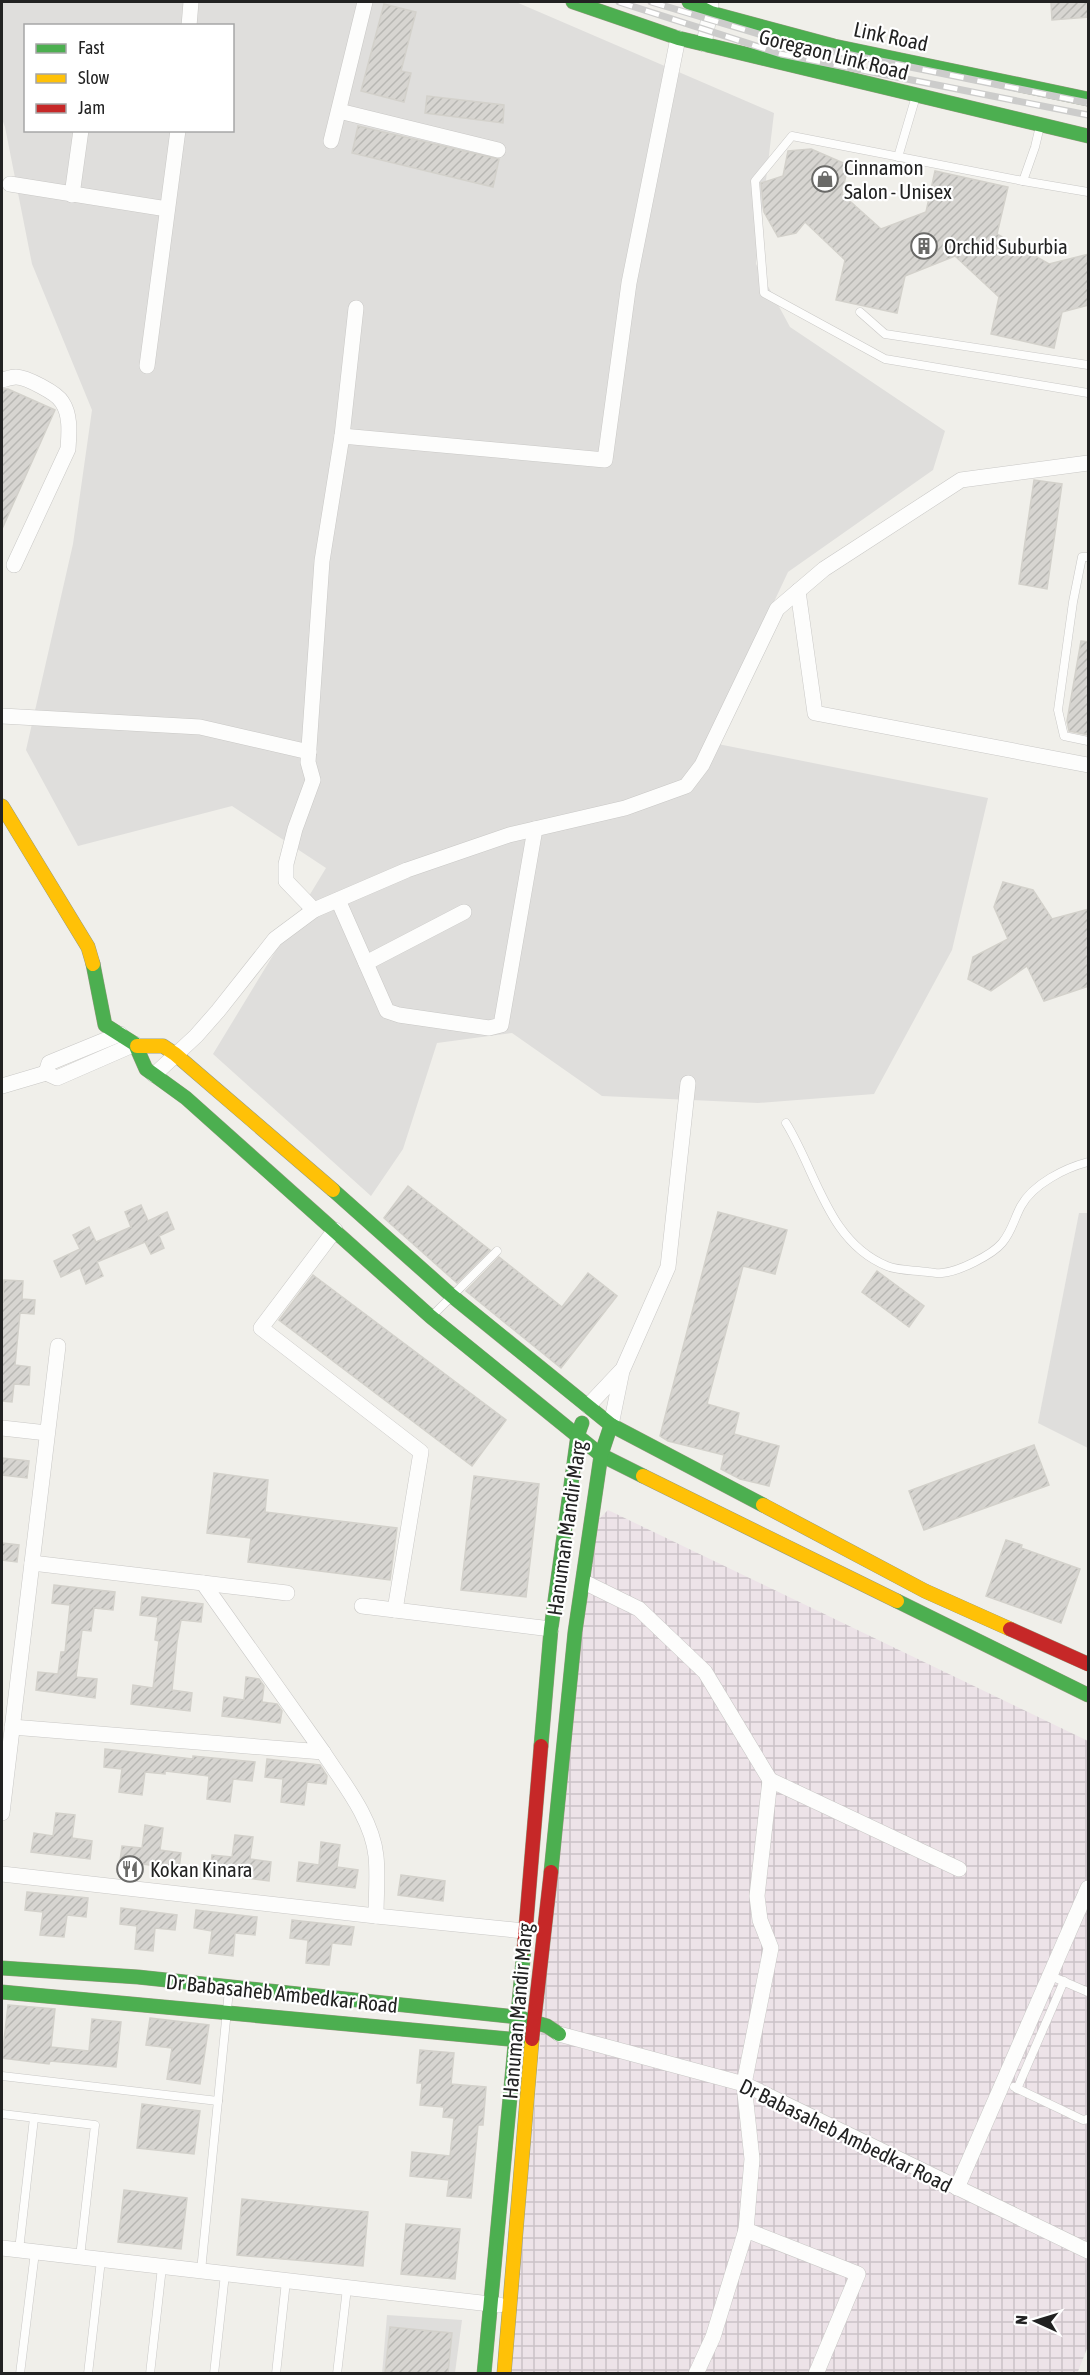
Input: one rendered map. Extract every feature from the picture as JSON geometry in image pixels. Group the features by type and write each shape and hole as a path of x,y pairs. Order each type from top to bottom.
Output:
{"main road":[{"name":"Goregaon Link Road","path":"573,2 678,38 1089,136"},
{"name":"Link Road","path":"689,2 834,46 1089,99"},
{"path":"2,806 88,946 96,972 105,1025 136,1045 163,1046 175,1054 306,1165 452,1296 611,1425 925,1591 1089,1664"},
{"path":"136,1045 146,1069 186,1098 432,1317 601,1455 1089,1695"},
{"name":"Hanuman Mandir Marg","path":"484,2373 516,2039 551,1629 578,1434 588,1406"},
{"name":"Hanuman Mandir Marg","path":"504,2373 532,2041 575,1632 601,1455 611,1425"},
{"path":"566,1520 591,1526"},
{"name":"Dr Babasaheb Ambedkar Road","path":"2,1968 138,1977 517,2017 535,2022 559,2034"},
{"path":"135,2003 138,1977"},
{"name":"Dr Babasaheb Ambedkar Road","path":"2,1992 532,2041 547,2040 559,2034"}],"street":[{"path":"189,24 191,2"},
{"path":"331,141 365,2"},
{"path":"704,44 711,7"},
{"path":"342,436 605,460 629,283 678,38"},
{"path":"339,111 498,150"},
{"path":"72,195 81,132"},
{"path":"147,366 177,132"},
{"path":"10,184 167,209"},
{"path":"314,910 285,881 286,864 295,830 313,780 308,762 322,561 342,436 356,308"},
{"path":"2,380 16,377 57,396 63,402 70,428 68,449 15,565"},
{"path":"154,1075 196,1036 275,939 314,910 406,870 509,835 625,808 686,786 702,765 777,609 824,569 961,480 1089,463"},
{"path":"798,591 815,713 1089,765"},
{"path":"2,716 200,728 309,752"},
{"path":"338,900 387,1011 399,1015 489,1028 501,1025 534,829"},
{"path":"366,963 464,912"},
{"path":"46,1073 49,1063 120,1034"},
{"path":"2,1086 46,1073 57,1077 136,1045"},
{"path":"622,1371 668,1267 688,1083"},
{"path":"335,1230 261,1328 421,1452 395,1610"},
{"path":"2,1813 58,1346"},
{"name":"Hanuman Mandir Marg","path":"588,1406 622,1371"},
{"name":"Hanuman Mandir Marg","path":"611,1425 622,1371"},
{"path":"2,1428 47,1432"},
{"path":"32,1563 287,1593"},
{"path":"584,1582 639,1609 705,1672 770,1780 959,1869"},
{"path":"203,1583 323,1752 357,1806 372,1837 376,1856 376,1916"},
{"path":"362,1606 551,1629"},
{"path":"12,1727 323,1752"},
{"path":"696,2373 713,2337 746,2230 752,2159 744,2084 771,1948 760,1920 757,1896 770,1780"},
{"path":"2,1874 524,1931"},
{"path":"957,2188 1011,2086 1058,1979 1089,1887"},
{"name":"Dr Babasaheb Ambedkar Road","path":"559,2034 744,2084 1089,2251"},
{"path":"746,2230 858,2274 816,2373"},
{"path":"2,2248 509,2307"}],"lane":[{"path":"898,157 916,95"},
{"path":"1023,180 1040,125"},
{"path":"1089,192 792,136 755,181 764,293 885,359 1089,393"},
{"path":"860,312 885,334 1089,365"},
{"path":"1089,557 1082,557 1073,602 1058,710 1064,736 1089,741"},
{"path":"786,1123 796,1139 831,1216 857,1248 888,1267 942,1274 970,1264 1000,1245 1030,1194 1050,1179 1078,1164 1089,1162"},
{"path":"432,1317 496,1251"},
{"path":"1058,1979 1089,1992"},
{"path":"201,2271 229,1988"},
{"path":"2,2076 218,2101"},
{"path":"1011,2086 1083,2120 1089,2119"},
{"path":"2,2114 95,2125 80,2257"},
{"path":"19,2250 34,2118"},
{"path":"21,2373 35,2252"},
{"path":"88,2373 101,2260"},
{"path":"150,2373 162,2267"},
{"path":"214,2373 225,2274"},
{"path":"276,2373 286,2281"},
{"path":"337,2373 347,2288"}],"shaded area":[{"path":"2,2 516,2 774,113 756,264 790,327 945,431 933,470 788,572 708,742 988,798 952,950 874,1094 758,1103 602,1096 512,1033 437,1043 403,1149 371,1196 213,1054 326,868 232,806 78,846 26,750 73,544 92,410 32,264 2,119"},
{"path":"1079,1213 1088,1213 1088,1448 1038,1423"},
{"path":"608,1510 1088,1741 1088,2346 1077,2374 510,2374 586,1532"},
{"path":"387,2315 462,2320 455,2373 382,2374"}],"building":[{"path":"1051,2 1089,2 1089,17 1052,20"},
{"path":"384,4 416,12 401,71 411,73 404,102 361,91"},
{"path":"427,96 504,105 503,123 425,113"},
{"path":"358,126 499,159 493,187 352,153"},
{"name":"Orchid Suburbia","path":"811,149 848,165 842,194 881,229 926,212 935,171 1008,187 997,234 1049,264 1089,254 1089,305 1062,312 1054,348 991,334 999,297 955,256 905,276 897,313 836,300 845,260 805,222 796,233 778,237 764,212 761,183 783,176 788,151"},
{"path":"2,389 8,389 55,410 2,529"},
{"path":"1034,480 1062,484 1047,589 1019,584"},
{"path":"1081,641 1089,642 1089,735 1069,731 1067,721"},
{"path":"1003,882 1033,890 1052,919 1089,909 1089,986 1044,1001 1027,966 991,991 968,979 973,957 1008,939 994,907"},
{"path":"408,1186 490,1250 457,1283 384,1218"},
{"path":"141,1205 148,1221 167,1212 174,1229 159,1236 164,1248 151,1254 145,1242 97,1262 103,1276 86,1284 80,1268 61,1277 54,1261 80,1249 73,1235 89,1227 96,1242 131,1227 125,1212"},
{"path":"718,1212 787,1230 775,1274 743,1266 707,1404 739,1413 734,1434 779,1446 769,1486 740,1479 721,1469 724,1455 668,1441 660,1436"},
{"path":"499,1257 562,1307 588,1273 617,1296 561,1368 466,1291"},
{"path":"877,1271 924,1306 909,1327 862,1292"},
{"path":"313,1275 506,1420 472,1466 279,1320"},
{"path":"4,1280 23,1281 22,1299 35,1300 34,1314 20,1313 15,1365 30,1367 29,1385 14,1384 12,1402 2,1401"},
{"path":"1034,1445 1049,1485 924,1530 909,1491"},
{"path":"2,1458 29,1461 27,1478 2,1475"},
{"path":"214,1473 268,1480 265,1512 397,1528 390,1580 248,1562 251,1538 207,1533"},
{"path":"474,1476 539,1484 526,1597 461,1590"},
{"path":"1006,1540 1022,1545 1021,1548 1080,1569 1061,1623 986,1596"},
{"path":"2,1543 19,1545 17,1562 2,1560"},
{"path":"54,1585 115,1592 113,1610 94,1608 91,1631 82,1630 76,1677 97,1679 95,1698 36,1690 38,1672 58,1674 61,1652 65,1652 70,1605 52,1603"},
{"path":"142,1597 203,1604 201,1622 181,1620 177,1642 172,1690 192,1693 190,1711 131,1704 133,1685 153,1688 159,1641 155,1640 158,1617 140,1615"},
{"path":"246,1677 259,1679 264,1686 262,1702 277,1704 282,1711 280,1723 222,1716 224,1697 244,1700"},
{"path":"105,1749 193,1759 193,1756 255,1762 252,1781 233,1779 230,1802 207,1799 209,1776 165,1771 165,1774 145,1772 142,1795 119,1792 122,1769 104,1767"},
{"path":"267,1759 320,1765 327,1776 326,1784 307,1782 304,1805 281,1802 283,1779 265,1777"},
{"path":"56,1813 75,1815 72,1838 92,1841 90,1859 31,1852 34,1833 53,1836"},
{"path":"145,1825 163,1828 160,1850 181,1853 179,1869 120,1861 122,1846 142,1848"},
{"path":"235,1835 253,1837 250,1859 271,1862 269,1881 210,1873 212,1855 232,1857"},
{"path":"321,1842 340,1845 337,1867 358,1870 355,1888 297,1881 299,1862 319,1865"},
{"path":"401,1875 445,1881 443,1901 398,1895"},
{"path":"27,1892 88,1898 86,1917 67,1915 64,1937 40,1935 43,1912 25,1910"},
{"path":"121,1908 177,1915 175,1930 155,1928 153,1951 135,1949 137,1926 120,1924"},
{"path":"196,1910 257,1917 255,1935 235,1933 233,1956 209,1953 212,1931 194,1928"},
{"path":"292,1920 354,1927 351,1945 332,1943 329,1965 306,1963 308,1940 290,1938"},
{"path":"8,2005 55,2009 51,2047 89,2051 92,2019 121,2022 116,2067 50,2061 49,2064 2,2058"},
{"path":"150,2018 209,2025 200,2084 167,2079 172,2048 146,2045"},
{"path":"420,2050 454,2053 451,2084 486,2087 483,2125 478,2125 471,2198 447,2196 449,2180 410,2176 412,2152 450,2156 454,2118 443,2117 444,2107 420,2105 422,2083 417,2083"},
{"path":"142,2104 200,2111 194,2154 137,2148"},
{"path":"124,2190 187,2198 181,2249 118,2242"},
{"path":"242,2199 368,2212 363,2266 237,2255"},
{"path":"406,2224 460,2229 455,2279 401,2274"},
{"path":"390,2327 452,2333 448,2373 385,2373"}],"railway":[{"path":"619,2 781,54 1088,115"},
{"path":"651,2 782,41 1088,103"}],"traffic: fast":[{"path":"573,2 678,38 1088,136"},
{"path":"689,2 711,13 834,46 1088,99"},
{"path":"93,964 105,1025 135,1044 146,1069 186,1098 431,1317 601,1455 643,1476"},
{"path":"333,1190 452,1296 611,1425 763,1505"},
{"path":"541,1746 551,1629 578,1434 582,1423"},
{"path":"551,1872 575,1632 601,1455 611,1425"},
{"path":"897,1601 1088,1695"},
{"path":"484,2374 524,1949"},
{"path":"2,1968 138,1977 517,2017 547,2026 559,2034"},
{"path":"2,1992 530,2041"}],"traffic: slow":[{"path":"2,806 88,947 93,964"},
{"path":"137,1046 163,1046 175,1054 333,1190"},
{"path":"643,1476 897,1601"},
{"path":"763,1505 925,1591 1010,1629"},
{"path":"504,2374 532,2039"}],"traffic: jam":[{"path":"1010,1629 1088,1664"},
{"path":"524,1949 541,1746"},
{"path":"532,2039 551,1872"}],"place":[{"name":"Cinnamon Salon - Unisex","path":"825,179"},
{"name":"Orchid Suburbia","path":"924,246"},
{"name":"Kokan Kinara","path":"130,1869"}]}
